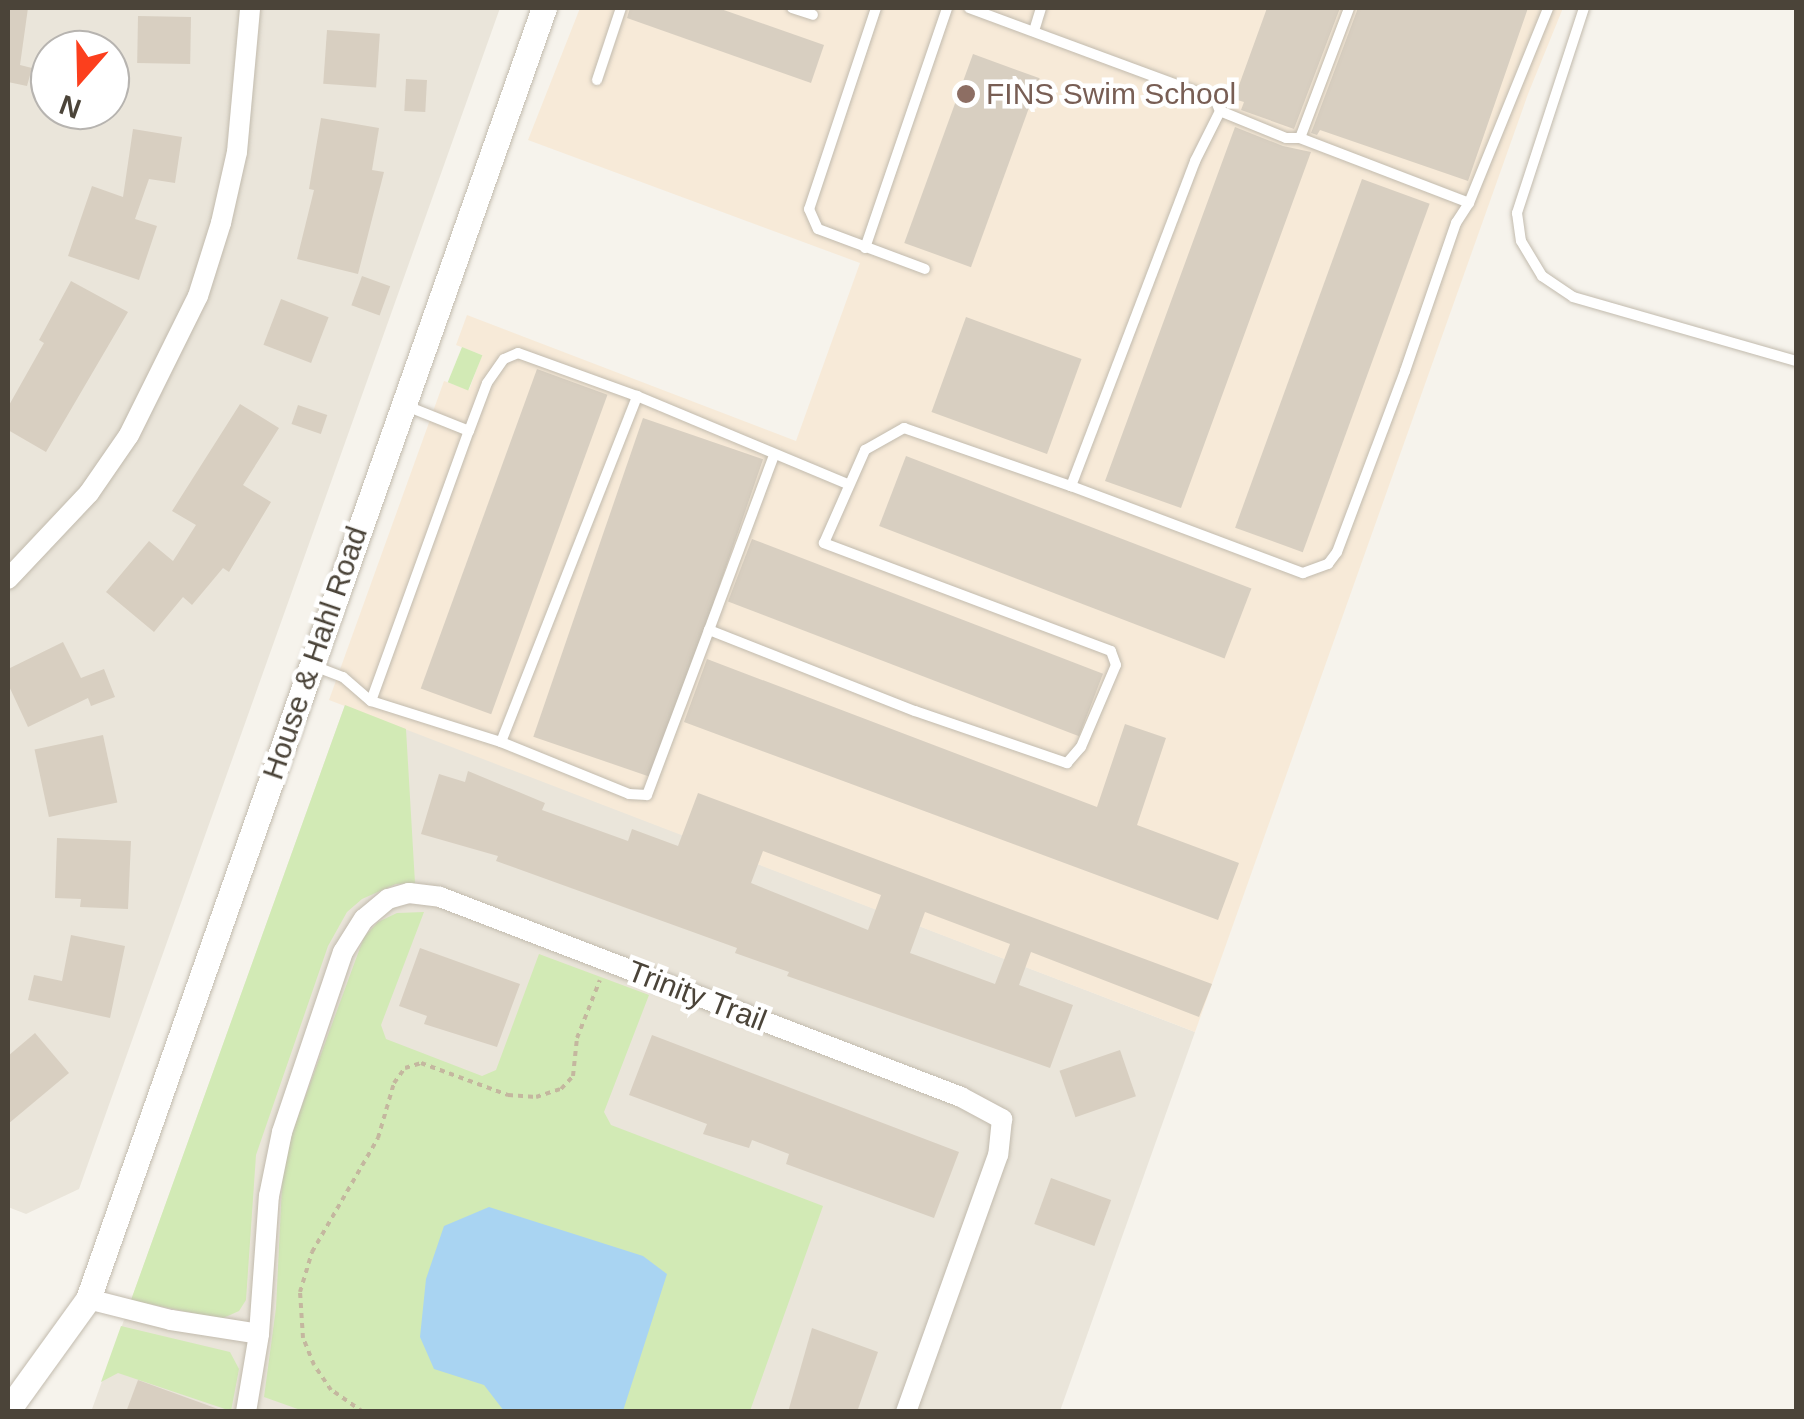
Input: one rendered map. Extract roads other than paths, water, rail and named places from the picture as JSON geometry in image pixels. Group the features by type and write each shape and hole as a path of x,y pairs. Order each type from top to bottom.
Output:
{"street":[{"path":"8,580 89,493 129,436 198,296 222,223 236,152 250,8"},
{"name":"House & Hahl Road","path":"8,1410 88,1299 544,8"},
{"name":"Trinity Trail","path":"259,1334 269,1196 282,1132 343,952 364,919 388,899 410,893 440,898 606,961 961,1097 1002,1118 998,1155 906,1412"},
{"path":"88,1299 259,1334 246,1412"}],"lane":[{"path":"597,80 622,8"},
{"path":"792,8 813,15"},
{"path":"876,8 809,208 818,229 925,269"},
{"path":"865,248 947,8"},
{"path":"970,8 1215,99 1220,111 1286,138 1300,138 1470,203"},
{"path":"1034,31 1041,8"},
{"path":"1300,138 1350,8"},
{"path":"710,630 915,711 1067,763 1081,747 1116,666 1111,652 824,543 865,450 904,428 1303,572 1328,564 1358,498 1456,223 1470,203 1548,8"},
{"path":"1584,8 1517,213 1521,241 1542,276 1573,297 1796,361"},
{"path":"1071,486 1195,161 1220,111"},
{"path":"371,702 487,383 504,359 518,353 637,396 847,484"},
{"path":"501,742 637,396"},
{"path":"403,405 469,431"},
{"path":"312,664 343,678 371,702 501,742 629,794 648,795 774,455"}],"water":[{"path":"489,1207 643,1256 667,1274 623,1411 504,1411 484,1385 434,1369 420,1337 426,1279 444,1226"}],"place":[{"name":"FINS Swim School","path":"966,94"}]}
